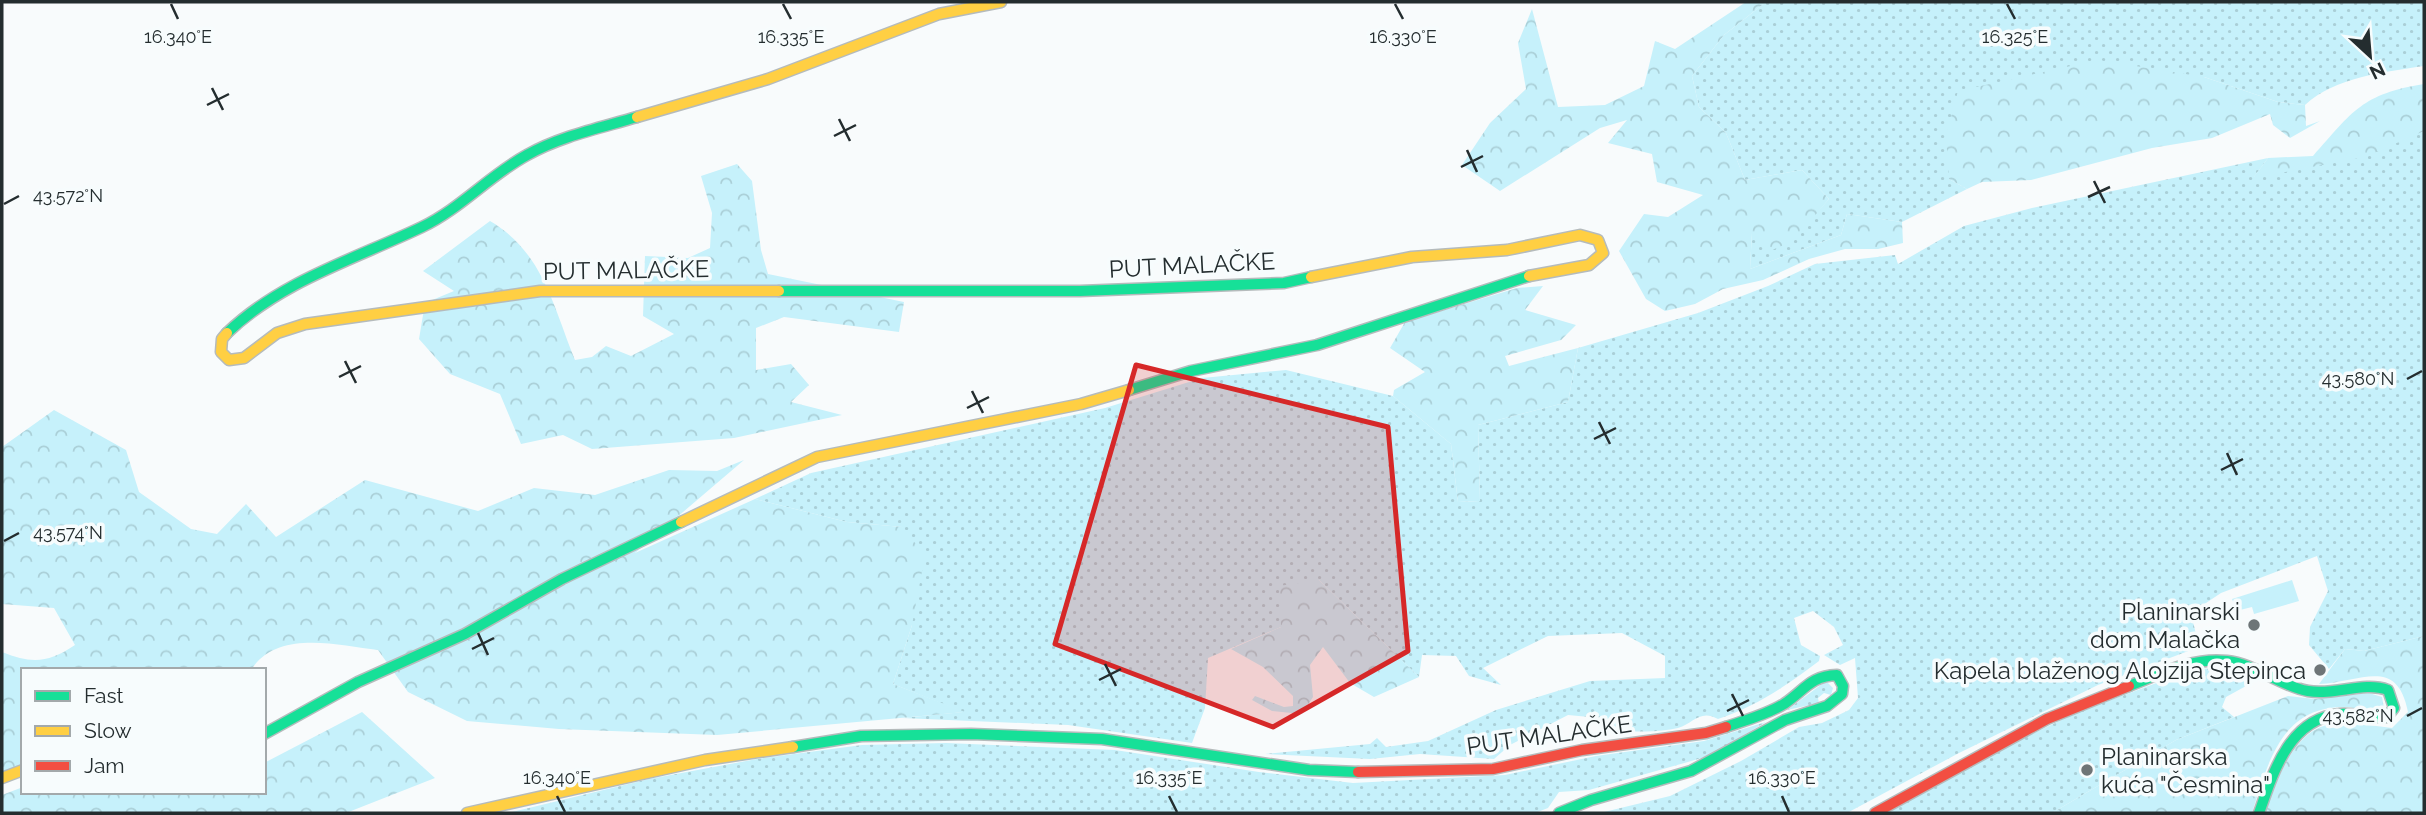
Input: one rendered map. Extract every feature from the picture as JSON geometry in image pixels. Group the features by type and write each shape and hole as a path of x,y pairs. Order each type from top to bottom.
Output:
{"main road":[{"name":"PUT MALAČKE","path":"266,733 358,682 465,635 562,579 817,457 1081,404 1191,371 1317,345 1516,278 1589,265 1603,253 1598,240 1580,235 1507,250 1412,257 1284,283 1080,291 540,291 305,324 277,333 244,358 229,360 221,352 222,339 228,331 283,293 358,253 425,226 526,155 608,124 815,63 915,22 1001,2"},
{"path":"1875,813 2048,719 2187,663 2228,662 2307,691 2377,686 2388,690 2394,708 2386,717 2338,714 2309,724 2297,733 2281,757 2259,813"},
{"name":"PUT MALAČKE","path":"467,813 693,762 861,736 971,734 1102,739 1310,770 1348,772 1493,769 1582,750 1706,733 1762,715 1784,703 1819,676 1837,675 1842,681 1843,689 1835,703 1782,722 1711,763 1663,780 1596,797 1559,813"},
{"path":"2,778 21,771"}],"highlighted area":[{"path":"1136,365 1388,427 1408,651 1273,727 1055,644"}],"green space":[{"path":"1746,2 1766,2 1724,35 1692,76 1699,107 1726,133 1745,180 1802,170 1829,199 1793,241 1772,250 1752,233 1750,269 1841,235 1847,214 1902,222 1903,243 1878,249 1845,249 1809,259 1763,280 1723,289 1695,304 1665,311 1646,299 1619,251 1644,214 1668,217 1703,195 1657,182 1652,154 1608,143 1627,120 1600,128 1500,191 1462,165 1490,123 1526,89 1518,43 1532,9 1558,107 1605,105 1644,86 1655,41 1675,49"},
{"path":"1766,2 2424,2 2424,66 2361,77 2331,88 2305,105 2278,102 2204,77 1949,179 1967,189 1902,222 1847,214 1841,235 1750,269 1752,232 1809,221 1829,199 1802,170 1745,180 1726,133 1699,107 1692,76 1724,35"},
{"path":"2098,60 2204,77 2278,102 2305,105 2306,126 2320,121 2290,138 2273,125 2270,114 2212,138 2152,148 2031,180 1982,182 1967,189 1949,179 1946,136 1958,91"},
{"path":"2424,84 2424,131 2365,157 2253,178 2268,158 2313,156 2349,116 2372,99"},
{"path":"2424,131 2424,636 2364,651 2345,649 2329,669 2309,645 2310,627 2328,591 2317,556 2221,593 2191,613 2199,647 2098,685 1959,753 1847,813 1600,813 1670,796 1741,761 1799,727 1822,723 1849,710 1858,698 1855,658 1840,665 1824,655 1843,645 1834,627 1813,611 1794,618 1801,645 1820,656 1819,661 1783,687 1746,708 1718,719 1706,715 1678,728 1654,731 1611,732 1600,718 1568,715 1510,745 1494,759 1420,754 1370,759 1265,754 1370,744 1377,738 1386,747 1428,741 1496,710 1590,681 1665,678 1665,656 1622,633 1548,636 1483,668 1501,685 1469,676 1456,656 1422,655 1419,677 1319,580 1281,627 1208,658 1205,708 1192,743 1068,725 902,718 963,712 893,684 912,625 902,527 847,522 755,499 811,473 1105,408 1202,378 1286,370 1393,396 1451,444 1458,502 1480,501 1478,425 1568,402 1578,348 1698,313 1768,286 1815,264 1895,255 1898,264 1964,226 2032,208 2268,158 2254,177"},
{"path":"737,164 752,181 761,250 768,274 904,302 899,332 784,317 756,328 756,370 791,364 809,385 791,402 842,415 734,438 592,449 563,435 521,444 500,394 450,374 419,339 425,303 454,291 423,271 490,221 523,248 534,264 552,300 575,360 592,357 606,346 631,356 674,334 643,316 645,256 688,258 710,248 712,213 701,176"},
{"path":"1543,286 1525,310 1576,325 1561,340 1505,356 1509,366 1578,348 1568,402 1478,425 1480,501 1458,502 1451,444 1393,396 1394,390 1425,372 1390,348 1405,322 1517,288"},
{"path":"54,410 126,450 139,492 191,529 217,534 246,504 276,537 365,480 478,511 534,488 595,495 669,470 717,471 744,460 635,553 755,499 847,522 902,527 925,555 912,625 893,684 965,712 717,735 559,729 467,721 408,692 378,650 327,643 292,644 262,657 253,668 21,668 21,775 2,772 2,652 40,660 75,645 54,608 2,604 2,447"},
{"path":"1319,580 1419,677 1374,697 1350,683 1323,647 1310,665 1313,697 1302,714 1272,711 1252,700 1255,696 1284,707 1293,706 1293,696 1263,667 1231,649 1281,627 1279,586"},
{"path":"2292,580 2299,601 2254,614 2252,607 2228,613 2227,609 2235,607 2232,599"},
{"path":"2424,636 2424,813 2265,813 2288,759 2306,736 2317,729 2338,723 2392,728 2408,712 2403,695 2396,684 2386,678 2363,677 2319,684 2345,649 2364,651"},
{"path":"2227,668 2242,678 2246,686 2226,697 2222,707 2234,717 2176,740 2052,813 1888,813 2015,742 2076,713 2194,669"},
{"path":"1826,681 1833,688 1831,695 1824,693 1818,698 1819,703 1787,710"},
{"path":"2369,693 2382,697 2384,708 2371,711 2347,707 2325,709 2292,726 2272,757 2252,813 2052,813 2176,740 2288,696 2315,699"},
{"path":"362,712 435,778 346,813 2,813 2,795 21,788 21,794 266,794 266,762"},
{"path":"1766,722 1709,756 1589,790 1559,792 1548,808 1535,813 508,813 649,779 757,759 862,745 946,743 1115,750 1353,783 1505,775 1596,756 1704,741"}],"traffic: fast":[{"path":"227,333 248,315 295,285 436,220 500,172 540,148 637,117"},
{"path":"1129,390 1191,371 1317,345 1529,276"},
{"path":"779,291 1080,291 1284,283 1311,277"},
{"path":"266,733 358,682 465,634 562,579 681,522"},
{"path":"2129,686 2189,664 2214,660 2237,663 2287,685 2308,691 2328,692 2369,687 2388,690 2394,708 2387,717 2339,714 2322,718 2295,737 2277,765 2259,813"},
{"path":"1559,813 1591,800 1691,771 1785,720 1827,706 1842,694 1843,686 1837,675 1820,678 1777,708 1726,727"},
{"path":"793,747 861,736 971,734 1102,739 1309,770 1358,772"}],"traffic: slow":[{"path":"637,117 768,79 939,14 1001,2"},
{"path":"1311,277 1412,257 1507,250 1580,235 1598,240 1603,253 1589,265 1529,276"},
{"path":"227,333 222,339 221,352 229,360 244,358 277,333 305,324 540,291 779,291"},
{"path":"681,522 817,457 1081,404 1129,390"},
{"path":"467,813 705,760 793,747"},
{"path":"2,778 21,771"}],"traffic: jam":[{"path":"1875,813 2047,719 2129,686"},
{"path":"1358,772 1493,769 1582,750 1706,733 1726,727"}],"place":[{"name":"Planinarski dom Malačka","path":"2254,625"},
{"name":"Kapela blaženog Alojzija Stepinca","path":"2320,670"},
{"name":"Planinarska kuća \"Česmina\"","path":"2087,770"}]}
